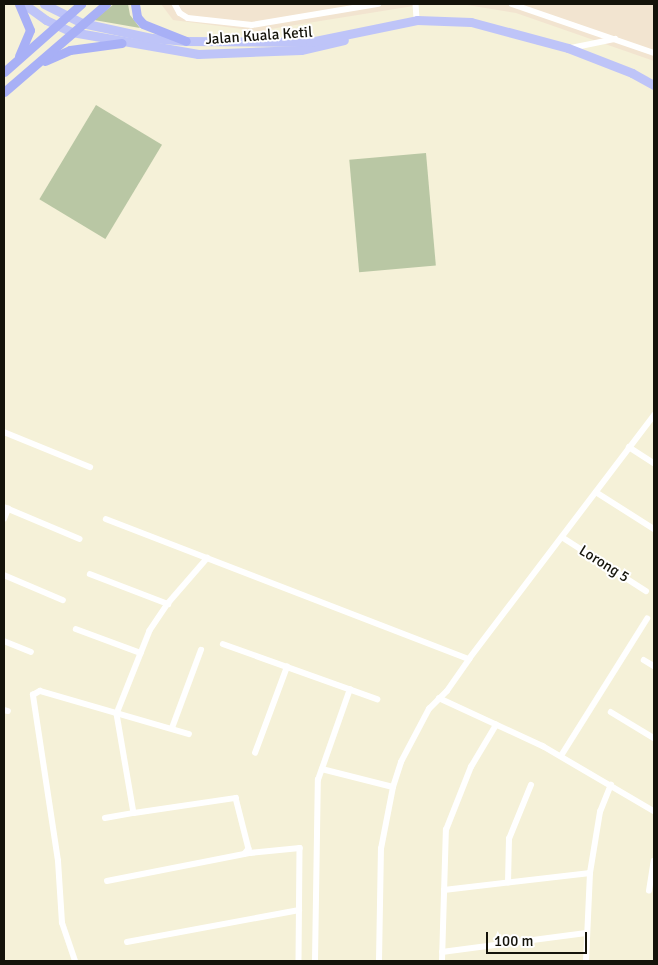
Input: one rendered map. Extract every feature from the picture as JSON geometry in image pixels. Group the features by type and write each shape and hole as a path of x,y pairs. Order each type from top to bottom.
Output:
{"highway":[{"path":"13,64 29,34 28,22 19,4"},
{"path":"4,72 81,4"},
{"path":"4,92 106,4"},
{"path":"135,4 137,17 142,24 186,41"},
{"path":"33,67 70,50 122,43"}],"main road":[{"name":"Jalan Kuala Ketil","path":"24,4 56,26 72,32 122,43 198,54 239,54 332,44 387,26"},
{"name":"Jalan Kuala Ketil","path":"44,4 82,23 159,40 310,42 417,20 471,22 568,48 632,73 654,85"}],"street":[{"path":"175,4 180,13 188,18 252,25 378,4"},
{"path":"416,4 417,20"},
{"path":"512,4 615,38 654,54"},
{"path":"568,48 615,38"},
{"path":"379,961 381,849 393,788 424,717 654,415"},
{"path":"4,432 90,467"},
{"path":"629,447 654,463"},
{"path":"596,492 654,529"},
{"path":"4,519 6,508 80,539"},
{"path":"106,520 469,659"},
{"name":"Lorong 5","path":"562,537 646,591"},
{"path":"134,813 117,714 150,631 168,604 208,558"},
{"path":"90,574 168,604"},
{"path":"4,575 63,600"},
{"path":"561,756 647,620"},
{"path":"76,629 141,653"},
{"path":"4,641 31,652"},
{"path":"223,644 377,699"},
{"path":"172,728 201,650"},
{"path":"644,660 654,666"},
{"path":"255,753 287,667"},
{"path":"315,961 318,780 350,689"},
{"path":"75,961 62,923 58,861 33,695 40,691 189,734"},
{"path":"439,698 561,756 654,810"},
{"path":"611,712 654,738"},
{"path":"442,961 444,890 449,821 471,767 496,725"},
{"path":"322,769 393,788"},
{"path":"586,961 590,873 600,812 611,784"},
{"path":"508,883 509,839 531,785"},
{"path":"105,818 236,798 249,849 245,854"},
{"path":"107,881 245,854 300,848 298,961"},
{"path":"649,891 654,862"},
{"path":"444,890 590,873"},
{"path":"127,942 300,910"},
{"path":"442,952 586,933"}],"shaded area":[{"path":"161,4 426,4 258,31 173,20"},
{"path":"461,4 654,4 654,61 516,13"}],"green space":[{"path":"114,4 128,4 130,15 140,28 94,20"},
{"path":"96,105 162,145 105,239 39,199"},
{"path":"426,153 436,266 359,272 349,160"}]}
